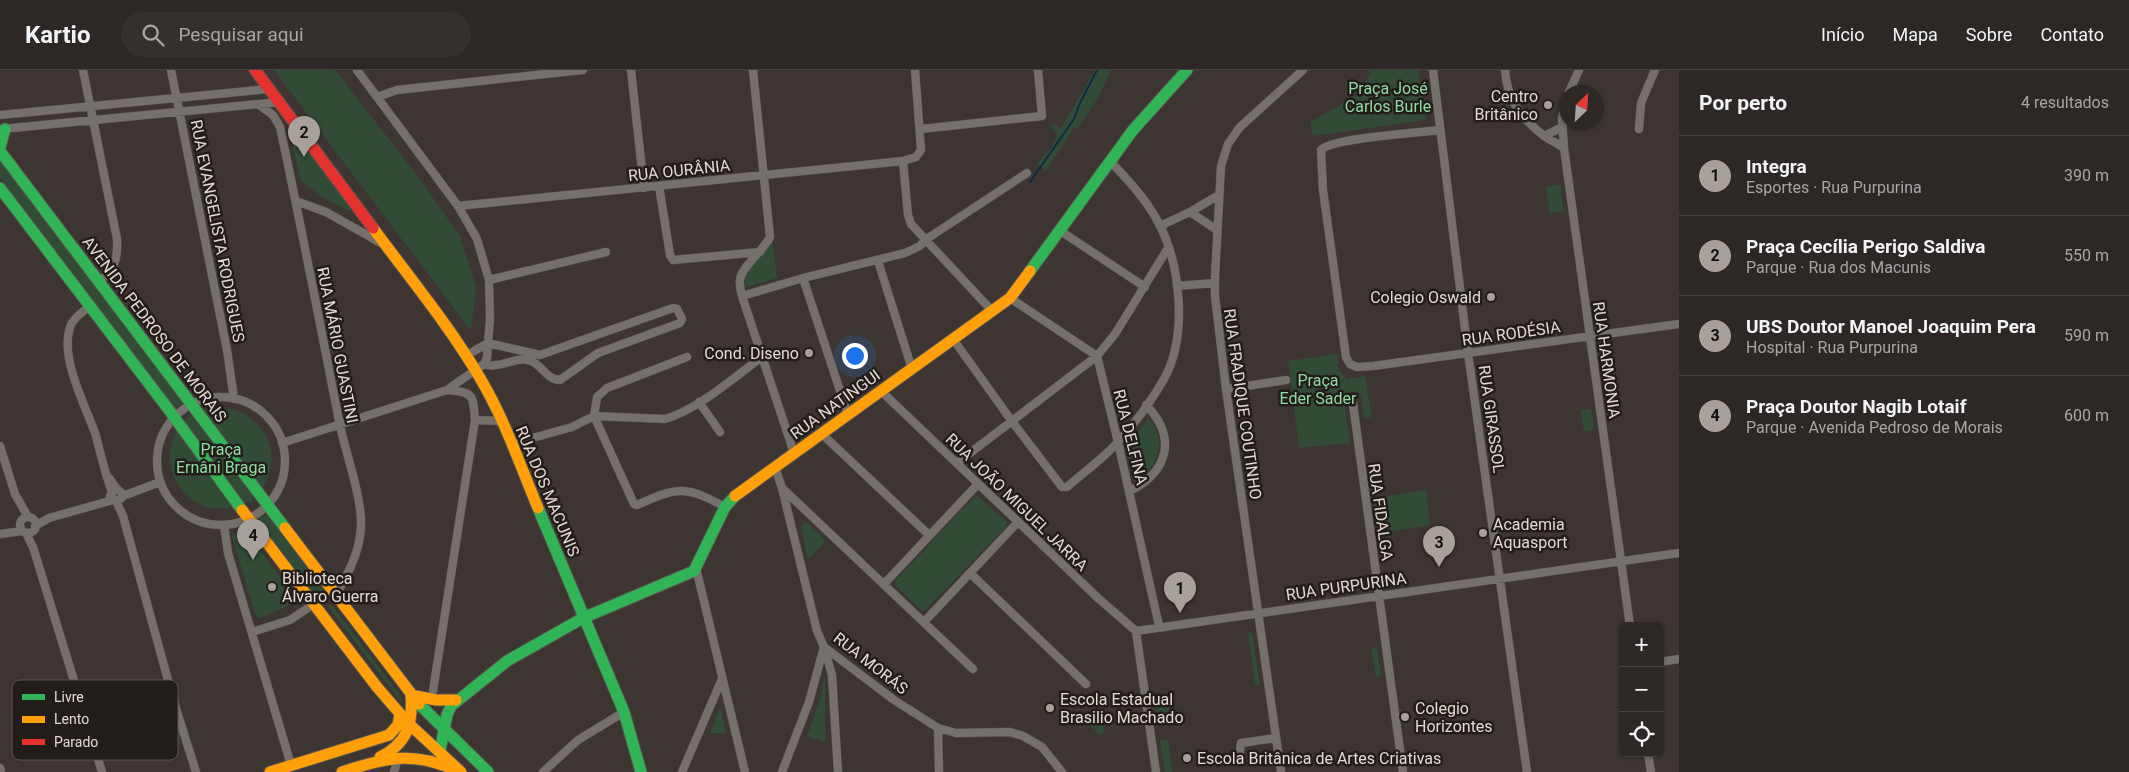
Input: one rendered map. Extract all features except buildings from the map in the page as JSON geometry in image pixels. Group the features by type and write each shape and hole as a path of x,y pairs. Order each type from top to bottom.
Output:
{"main road":[{"name":"RUA DOS MACUNIS","path":"255,70 466,355 480,367 583,618 624,712 641,772"},
{"name":"RUA NATINGUI","path":"696,568 725,507 739,492 1010,298 1133,130 1187,70"},
{"path":"0,147 2,129"},
{"name":"AVENIDA PEDROSO DE MORAIS","path":"0,151 336,594 383,659 411,695 444,729"},
{"path":"0,188 248,519 404,719 440,751 460,772"},
{"path":"440,751 447,712 456,700 519,653 583,618 691,573 696,568"},
{"path":"314,604 326,599 333,600 367,645 383,659"},
{"path":"270,772 389,734 396,729 412,709 411,695 436,700 456,700"},
{"path":"342,772 372,761 398,746 404,737 404,719"},
{"path":"444,729 488,772"},
{"path":"372,761 422,757 460,772"}],"street":[{"path":"83,70 112,211 118,252 111,272 99,282"},
{"name":"RUA EVANGELISTA RODRIGUES","path":"171,70 227,350 234,399"},
{"path":"282,443 339,423 447,390 480,367 487,358 490,319 489,280 477,239 458,206 357,70"},
{"path":"377,96 397,90 583,70"},
{"path":"631,70 644,188"},
{"path":"754,70 770,237 740,277 742,296 794,453"},
{"path":"915,70 921,129 920,153 916,157 903,161 908,215 911,224 925,240 993,312"},
{"path":"921,129 1042,116 1038,70"},
{"name":"RUA FRADIQUE COUTINHO","path":"1281,772 1226,389 1214,283 1223,156 1232,137 1303,70"},
{"name":"RUA GIRASSOL","path":"1433,70 1468,353 1527,772"},
{"path":"1505,70 1516,109 1544,136 1564,148"},
{"path":"1572,85 1580,70"},
{"path":"1639,129 1642,103 1655,70"},
{"path":"268,89 2,115 0,122 2,129 280,102"},
{"name":"RUA MÁRIO GUASTINI","path":"259,105 273,115 280,127 339,423 360,510 361,526 355,556 346,578 336,594"},
{"path":"1544,136 1559,128"},
{"name":"RUA RODÉSIA","path":"1439,130 1326,145 1321,150 1323,190 1348,362 1353,366 1366,367 1679,324"},
{"name":"RUA HARMONIA","path":"1562,130 1629,622"},
{"name":"RUA OURÂNIA","path":"458,206 903,161"},
{"path":"953,339 1060,484 1067,487 1118,442 1164,379 1176,348 1178,305 1177,286 1168,248 1160,226 1137,191 1110,161"},
{"path":"742,296 803,278 878,261 911,251 1027,173"},
{"path":"659,186 670,255 673,260 760,252"},
{"path":"1160,226 1190,212 1219,195"},
{"name":"RUA DOS MACUNIS","path":"296,202 326,212 384,245"},
{"path":"1190,212 1217,230"},
{"path":"1060,230 1145,287"},
{"path":"957,463 1097,356 1115,334 1168,248"},
{"path":"489,280 606,252"},
{"path":"878,261 912,369"},
{"path":"803,278 848,415"},
{"path":"1177,286 1214,283"},
{"path":"1010,298 1097,356"},
{"path":"90,306 74,318 71,325 68,343 70,367 95,434 108,477 117,495 168,680"},
{"path":"466,355 488,343 537,355 673,308 677,309 682,319 680,323 598,353 560,380 554,380 536,363 529,360 480,367"},
{"path":"592,337 598,353"},
{"name":"RUA DELFINA","path":"1097,356 1130,491 1159,626"},
{"path":"687,357 607,388 597,397 594,416 634,504 637,505 660,494 680,490 696,493 725,507"},
{"path":"511,444 572,427 594,416 665,419 676,416 762,357"},
{"path":"1226,389 1286,380"},
{"path":"433,691 475,420 474,400 470,395 447,390"},
{"name":"RUA JOÃO MIGUEL JARRA","path":"881,392 1117,616 1136,631"},
{"path":"212,398 234,399 247,403 269,419 282,443 284,469 282,482 268,505 248,519 224,525 211,524 188,516 169,499 160,482 157,466 159,445 162,435 174,418 191,404 212,398"},
{"path":"699,402 720,432"},
{"name":"RUA FIDALGA","path":"1353,404 1403,772"},
{"path":"1130,491 1148,479 1158,468 1165,453 1165,433 1160,421 1146,405"},
{"path":"475,420 501,420"},
{"path":"822,434 929,535"},
{"path":"0,446 27,525 74,680"},
{"name":"RUA MORÁS","path":"775,467 782,488 817,631 824,647 894,700 938,728 956,733 1010,732 1023,736 1042,747 1062,772"},
{"path":"2,534 160,482"},
{"path":"884,584 978,484"},
{"path":"782,488 973,669"},
{"path":"924,622 1018,522"},
{"path":"224,525 228,553 291,765"},
{"name":"RUA PURPURINA","path":"1136,631 1159,626 1679,553"},
{"path":"696,568 745,772"},
{"path":"970,573 1086,684"},
{"path":"252,632 290,620 314,604"},
{"path":"1136,631 1156,772"},
{"path":"782,772 809,702 824,647"},
{"path":"824,647 832,675 838,772"},
{"path":"1664,661 1679,659"},
{"path":"682,772 722,679"},
{"path":"543,772 578,740 624,712"},
{"path":"178,715 196,772"},
{"path":"938,728 939,772"},
{"path":"1239,758 1241,743 1276,738"},
{"path":"1649,757 1651,772"},
{"path":"394,772 398,762 396,758"},
{"path":"98,760 102,772"},
{"path":"0,768 1,772"}],"green space":[{"path":"274,70 335,70 414,171 460,236 476,287 471,331"},
{"path":"1095,70 1111,70 1099,96 1079,127 1074,128 1046,171 1037,164 1052,146 1057,135 1051,127 1053,124 1061,128"},
{"name":"Praça José Carlos Burle","path":"1369,70 1418,70 1426,120 1313,136 1310,122 1354,98 1370,75"},
{"path":"293,129 352,209 349,211 322,197 301,181 289,131"},
{"path":"0,156 185,401 172,411 0,178"},
{"path":"1560,184 1564,211 1550,214 1546,187"},
{"path":"772,238 777,278 744,288 745,279 751,266 769,245"},
{"name":"Praça Eder Sader","path":"1337,354 1339,371 1347,379 1365,376 1372,417 1364,418 1361,395 1358,392 1349,392 1344,399 1350,443 1299,448 1288,361"},
{"name":"Praça Ernâni Braga","path":"211,408 229,409 245,415 258,425 267,438 271,453 271,469 264,484 252,498 252,503 248,501 227,508 208,507 192,500 180,487 172,471 170,453 175,435 187,418"},
{"path":"1591,409 1594,430 1584,432 1581,410"},
{"path":"1148,419 1156,430 1159,450 1150,469 1144,476 1139,478 1136,476 1131,451 1134,440"},
{"path":"1426,490 1430,525 1379,534 1374,498"},
{"path":"976,495 1006,521 1006,527 922,611 895,585 895,581"},
{"path":"269,512 329,591 316,599 255,522"},
{"path":"806,522 826,541 808,559 801,527"},
{"path":"240,532 251,537 295,598 291,604 260,618 256,616 232,537 234,533"},
{"path":"330,604 398,692 404,706 329,608"},
{"path":"1248,633 1252,633 1260,685 1255,685"},
{"path":"1377,647 1381,676 1376,677 1371,648"},
{"path":"825,675 825,742 807,736 820,700"},
{"path":"1168,705 1170,718 1157,720 1156,706"},
{"path":"720,707 726,733 710,733"},
{"path":"1094,715 1106,730 1099,735 1087,720"},
{"path":"1168,740 1172,772 1165,772 1160,741"}],"waterway":[{"path":"1030,182 1074,119 1097,70"}],"traffic: fast":[{"path":"1030,271 1133,130 1187,70"},
{"path":"0,147 5,129"},
{"path":"0,151 285,528"},
{"path":"0,188 166,406 242,510"},
{"path":"440,751 447,715 451,706 507,661 583,618 694,571 725,507 735,496"},
{"path":"538,508 624,712 641,772"},
{"path":"419,704 488,772"}],"traffic: slow":[{"path":"373,228 442,320 489,393 538,508"},
{"path":"735,496 1010,298 1030,271"},
{"path":"242,510 377,687 408,723 461,772"},
{"path":"285,528 419,704"},
{"path":"380,757 397,746 406,732 411,715 411,695"},
{"path":"411,695 436,700 456,700"},
{"path":"270,772 389,735 398,725 400,714"},
{"path":"342,772 371,763 398,758 424,760 453,769"}],"traffic: jam":[{"path":"255,70 373,228"}],"place":[{"name":"Centro Britânico","path":"1548,105"},
{"name":"Praça Cecília Perigo Saldiva","path":"304,157"},
{"name":"Colegio Oswald","path":"1491,297"},
{"name":"Cond. Diseno","path":"809,353"},
{"name":"Academia Aquasport","path":"1483,533"},
{"name":"Praça Doutor Nagib Lotaif","path":"253,560"},
{"name":"UBS Doutor Manoel Joaquim Pera","path":"1439,567"},
{"name":"Biblioteca Álvaro Guerra","path":"272,587"},
{"name":"Integra","path":"1180,613"},
{"name":"Escola Estadual Brasilio Machado","path":"1050,708"},
{"name":"Colegio Horizontes","path":"1405,717"},
{"name":"Escola Britânica de Artes Criativas","path":"1187,758"}]}
